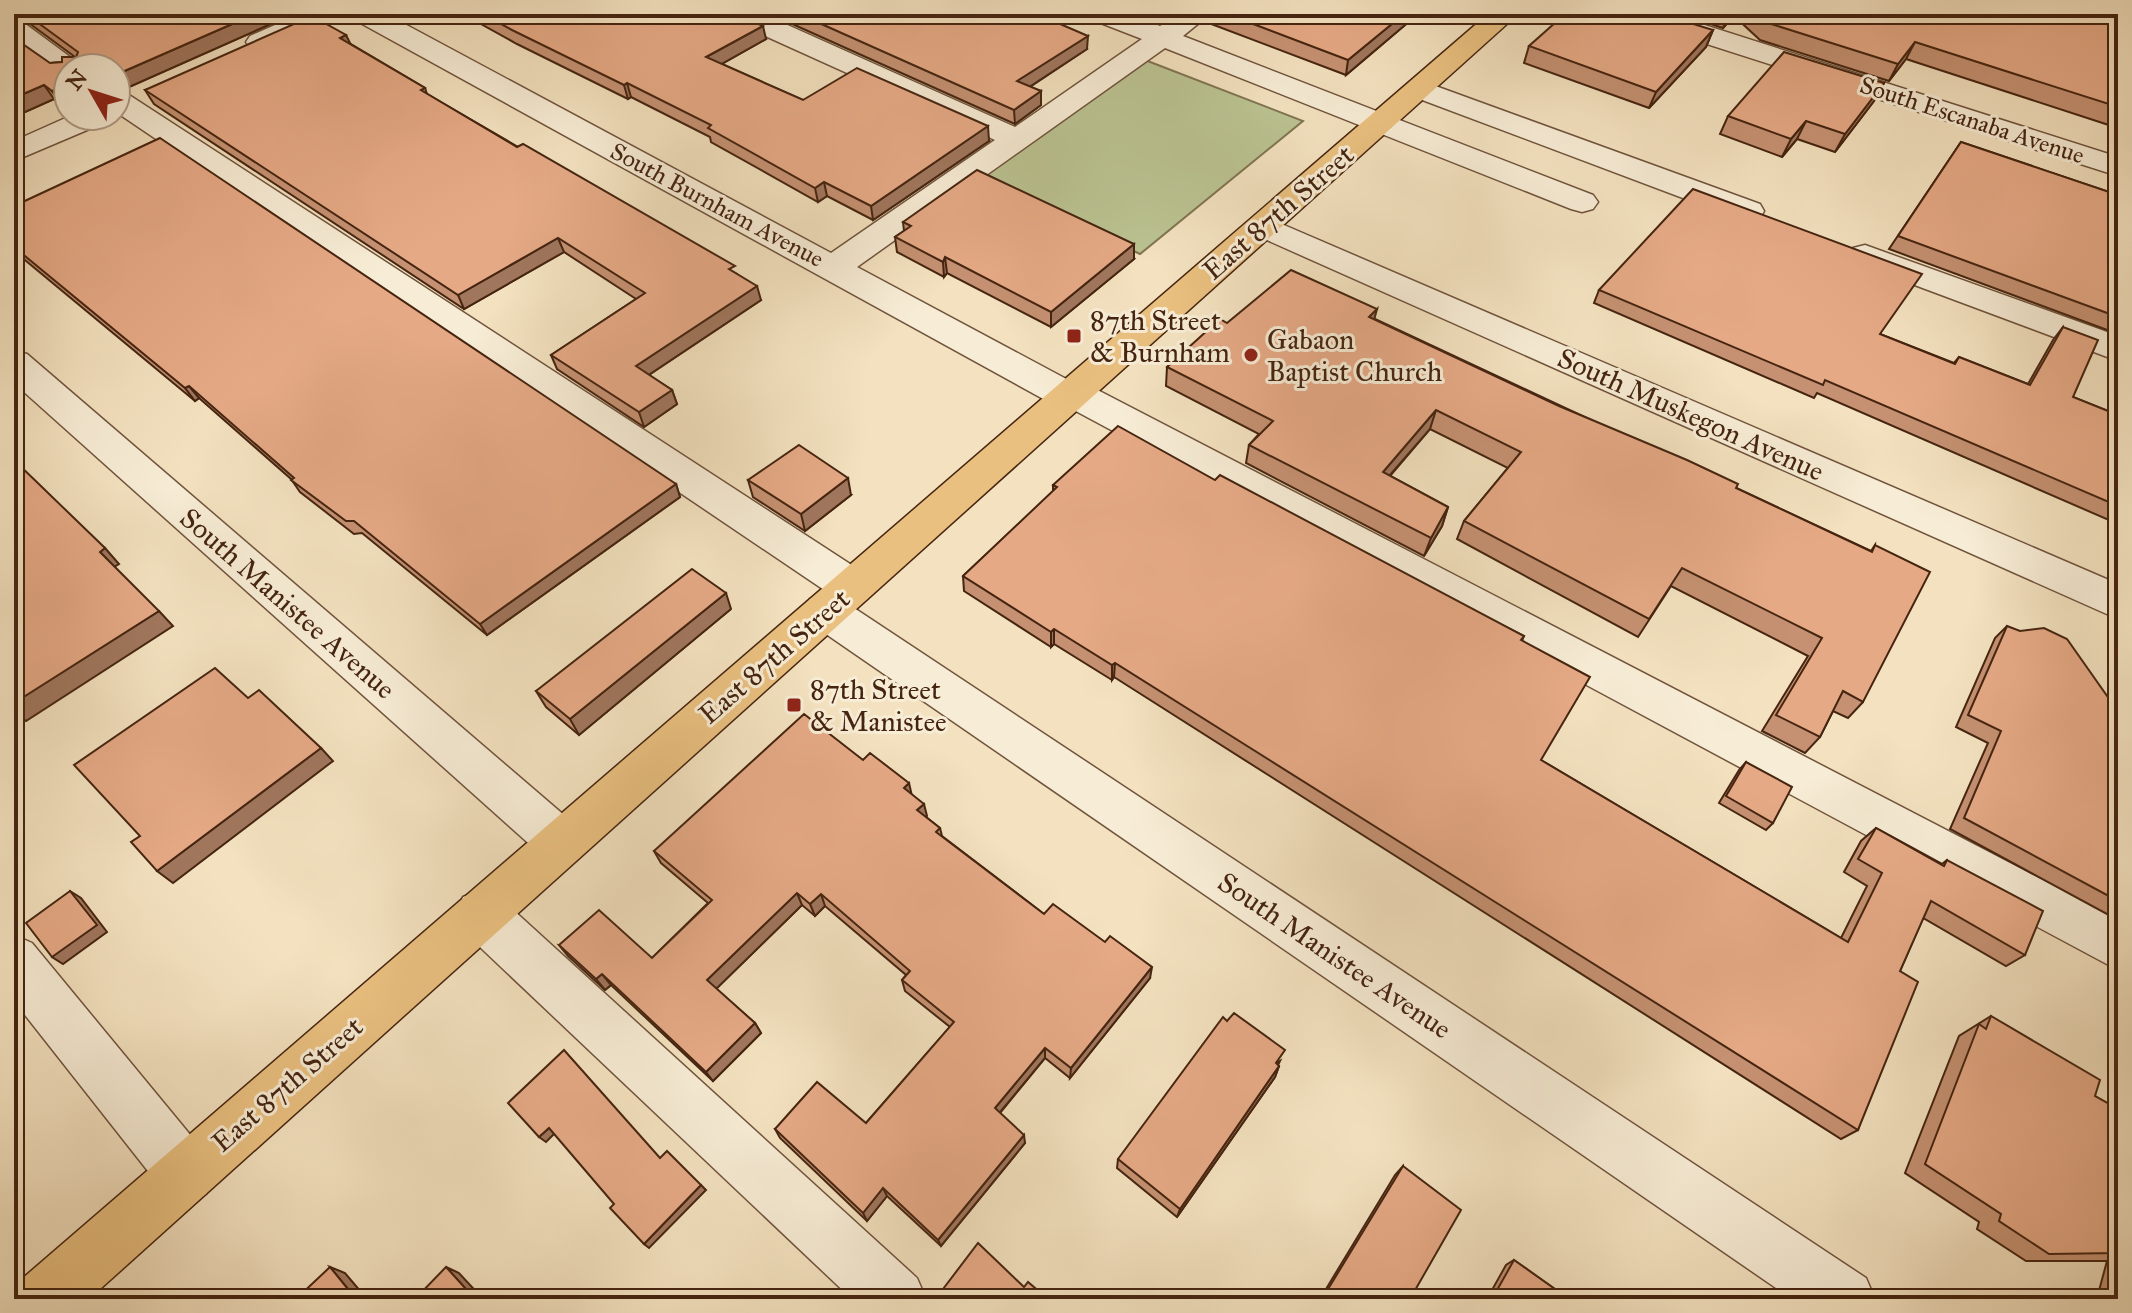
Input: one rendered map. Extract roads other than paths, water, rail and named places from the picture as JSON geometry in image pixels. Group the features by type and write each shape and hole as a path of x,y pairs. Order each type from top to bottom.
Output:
{"main road":[{"name":"East 87th Street","path":"44,1299 1504,14"}],"street":[{"path":"238,52 323,14"},
{"name":"South Burnham Avenue","path":"365,14 1071,395 2118,946"},
{"path":"740,14 1017,139"},
{"path":"1103,14 1582,202"},
{"path":"833,268 1196,14"},
{"name":"South Escanaba Avenue","path":"1642,14 2118,167"},
{"path":"14,29 52,55"},
{"path":"1419,89 1783,224"},
{"name":"South Manistee Avenue","path":"132,111 1845,1299"},
{"path":"14,152 57,132"},
{"name":"South Muskegon Avenue","path":"1263,226 2118,602"},
{"path":"1842,246 2118,349"},
{"name":"South Manistee Avenue","path":"14,363 562,843"},
{"path":"481,914 896,1299"},
{"path":"14,960 186,1174"}],"place":[{"name":"87th Street & Burnham","path":"1074,336"},
{"name":"Gabaon Baptist Church","path":"1251,355"},
{"name":"87th Street & Manistee","path":"794,705"}]}
